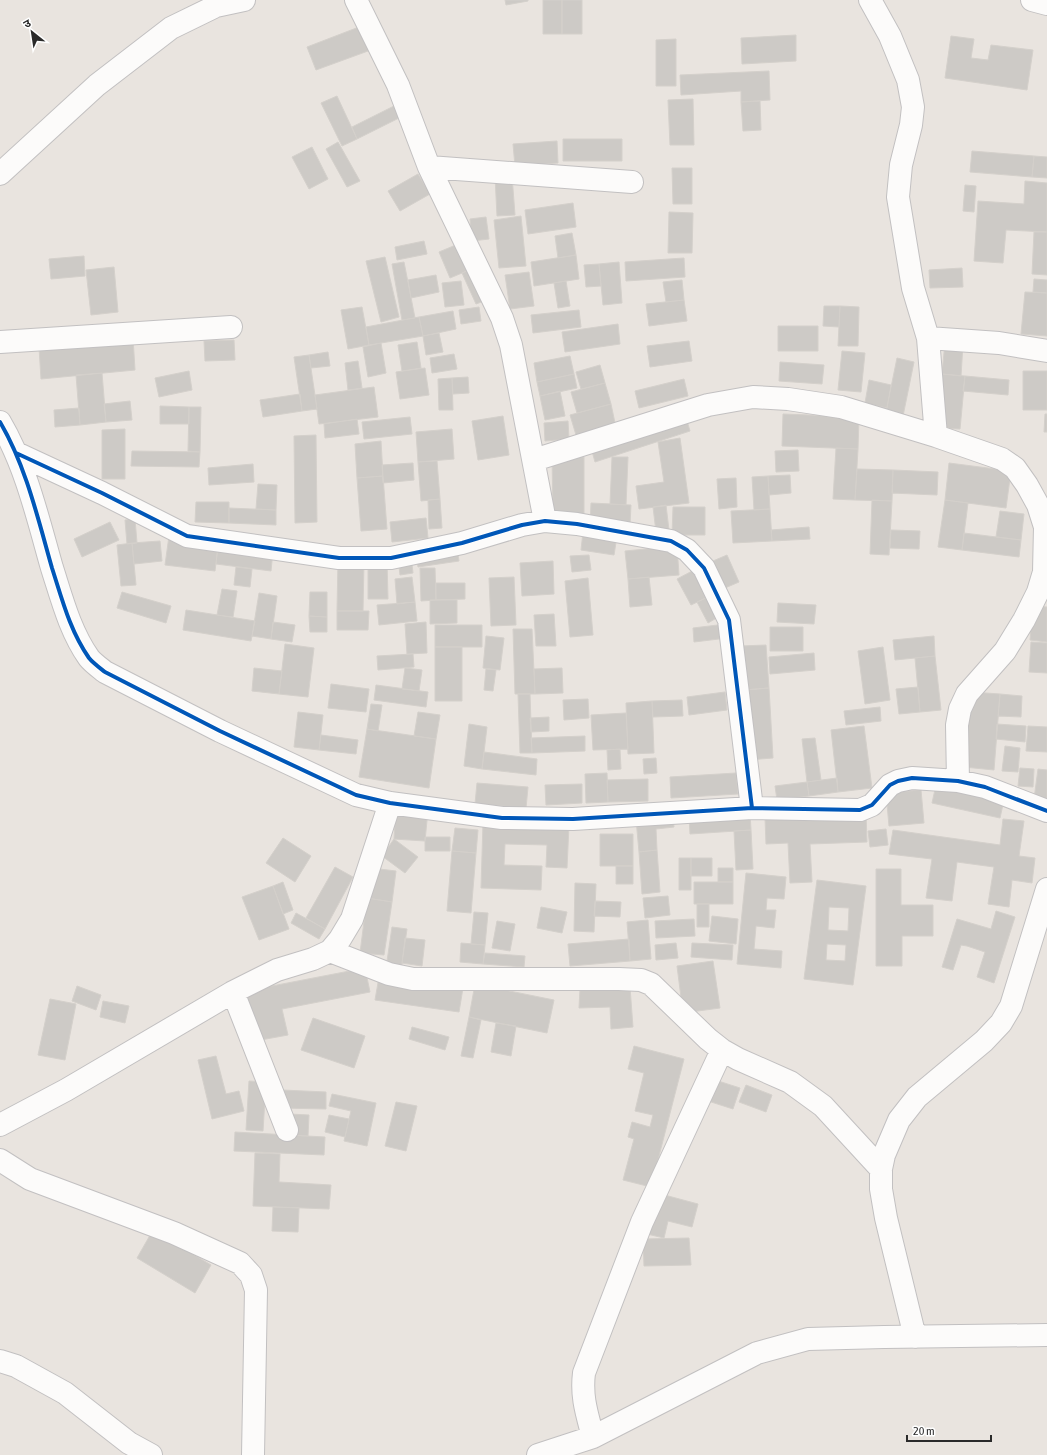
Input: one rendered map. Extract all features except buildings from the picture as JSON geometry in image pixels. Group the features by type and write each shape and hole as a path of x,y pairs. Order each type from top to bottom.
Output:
{"street":[{"path":"0,174 97,85 171,28 216,6 244,0"},
{"path":"356,0 398,85 429,167 502,318 511,345 545,521"},
{"path":"870,0 890,36 908,80 913,107 911,125 901,165 898,197 914,288 928,338 936,436"},
{"path":"1032,0 1047,4"},
{"path":"429,167 632,182"},
{"path":"0,342 231,327"},
{"path":"928,338 999,343 1047,351"},
{"path":"534,460 708,404 753,397 788,399 841,408 936,436 1002,459 1015,468 1042,504 1045,527 1044,572 1038,592 1024,620 1005,651 967,694 960,709 957,725 958,782"},
{"path":"0,422 16,453 62,600 76,636 90,659 105,672 220,731 356,795 390,803 502,818 572,818 752,808 860,810 872,805 890,785 898,781 912,778 958,782 985,787 1047,811"},
{"path":"16,453 102,493 187,536 339,558 391,558 462,543 522,525 545,521 577,524 671,541 687,550 704,568 729,620 752,808"},
{"path":"0,1125 66,1090 233,992 277,970 313,959 330,951 340,939 352,919 390,803"},
{"path":"915,1337 886,1218 881,1189 881,1169 884,1155 899,1120 917,1097 984,1041 1001,1023 1011,1006 1047,889"},
{"path":"330,951 389,974 413,979 619,978 641,980 656,988 708,1039 722,1050 790,1082 822,1106 881,1169"},
{"path":"233,992 287,1130"},
{"path":"593,1437 584,1403 582,1388 584,1373 642,1222 722,1050"},
{"path":"0,1160 30,1179 174,1233 240,1263 251,1275 256,1290 253,1455"},
{"path":"538,1455 593,1437 757,1353 808,1340 1047,1335"},
{"path":"0,1362 16,1366 65,1393 129,1443 151,1455"}],"cycle path":[{"path":"0,422 17,456 24,475 67,614 82,648 89,658 105,672 220,731 356,795 390,803 502,818 573,819 752,808 860,810 872,805 890,785 898,781 912,778 958,781 985,787 1047,811"},
{"path":"16,453 102,493 187,536 339,558 391,558 462,543 522,525 545,521 577,524 671,541 687,550 704,568 729,620 752,808"}]}
